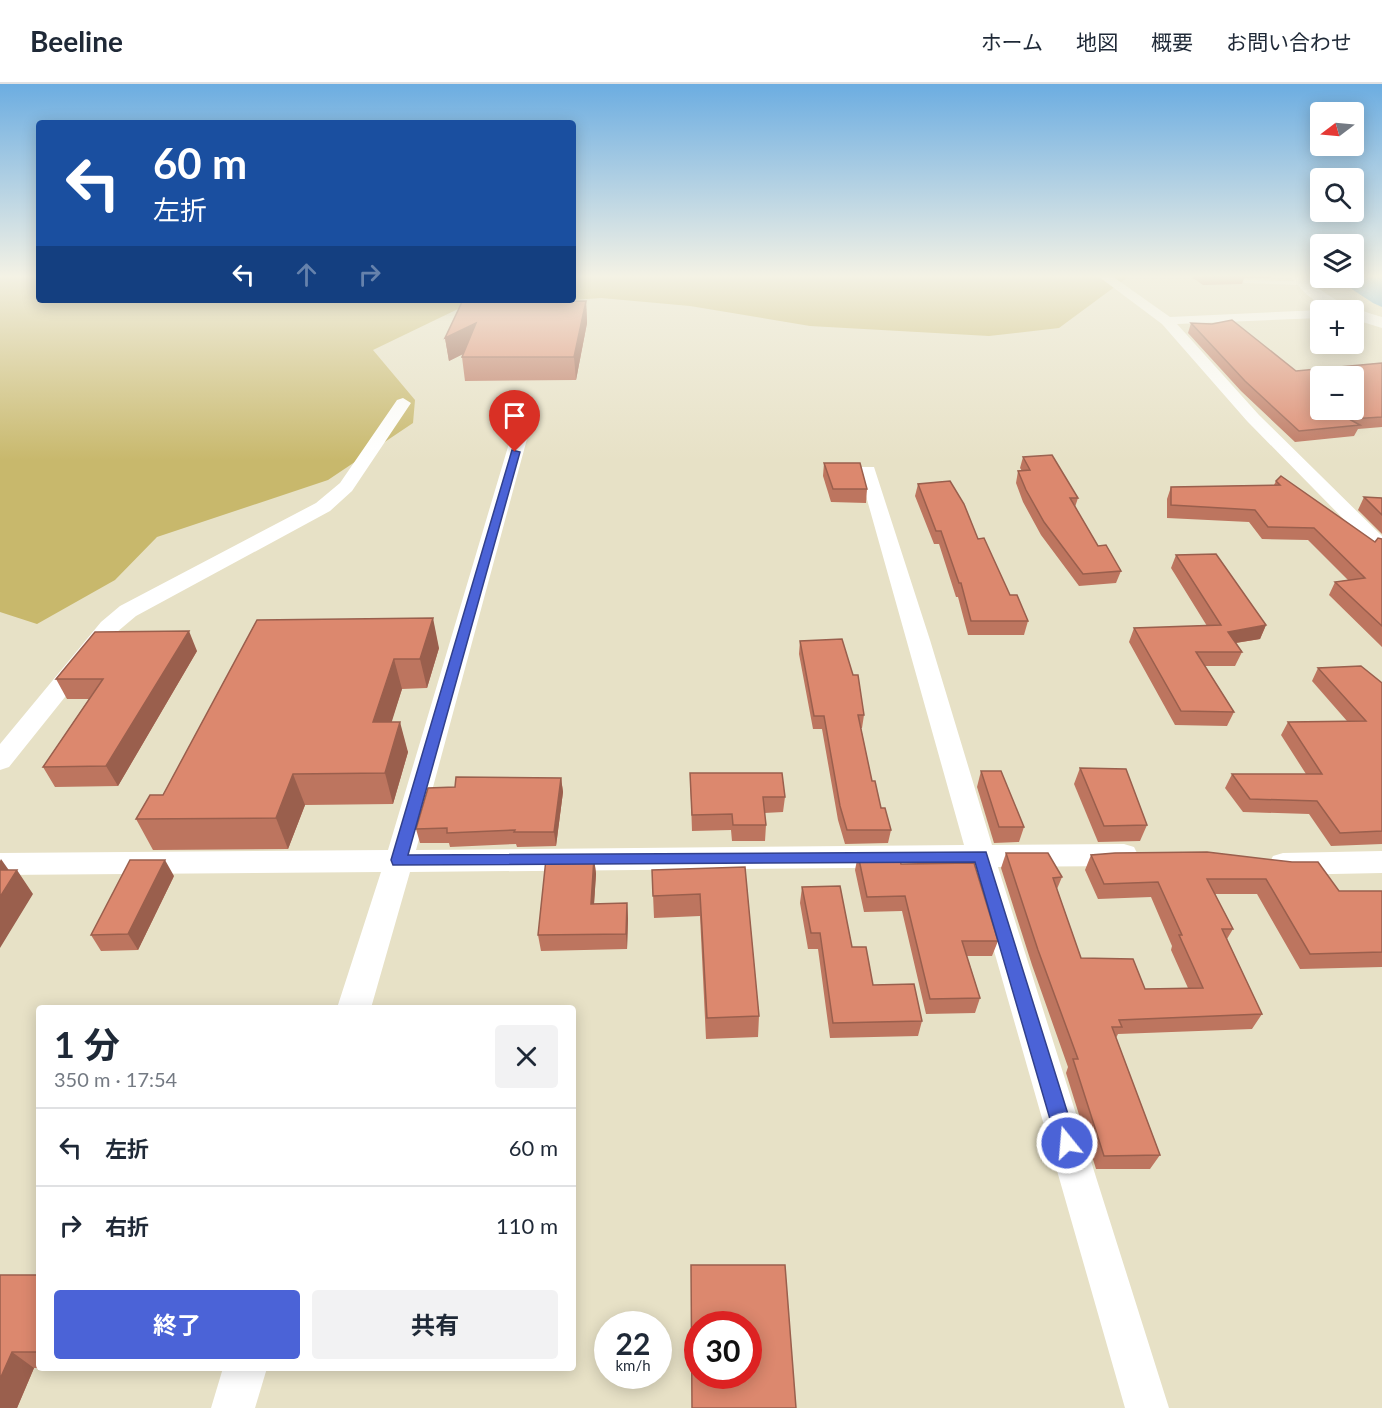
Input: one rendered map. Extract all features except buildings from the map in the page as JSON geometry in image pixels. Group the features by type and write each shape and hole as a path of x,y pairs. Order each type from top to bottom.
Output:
{"street":[{"path":"1182,338 1253,418 1382,547"},
{"path":"0,761 109,627 128,611 323,507 346,487 403,403"},
{"path":"355,1005 399,860 526,413"},
{"path":"868,471 1147,1408"},
{"path":"0,864 1156,855"},
{"path":"1260,861 1282,864 1382,862"},
{"path":"233,1408 244,1371"}],"shaded area":[{"path":"0,338 398,338 373,350 415,400 413,423 328,480 157,537 115,580 37,624 0,612"}],"route":[{"path":"515,452 399,860 981,856 1067,1143"}]}
